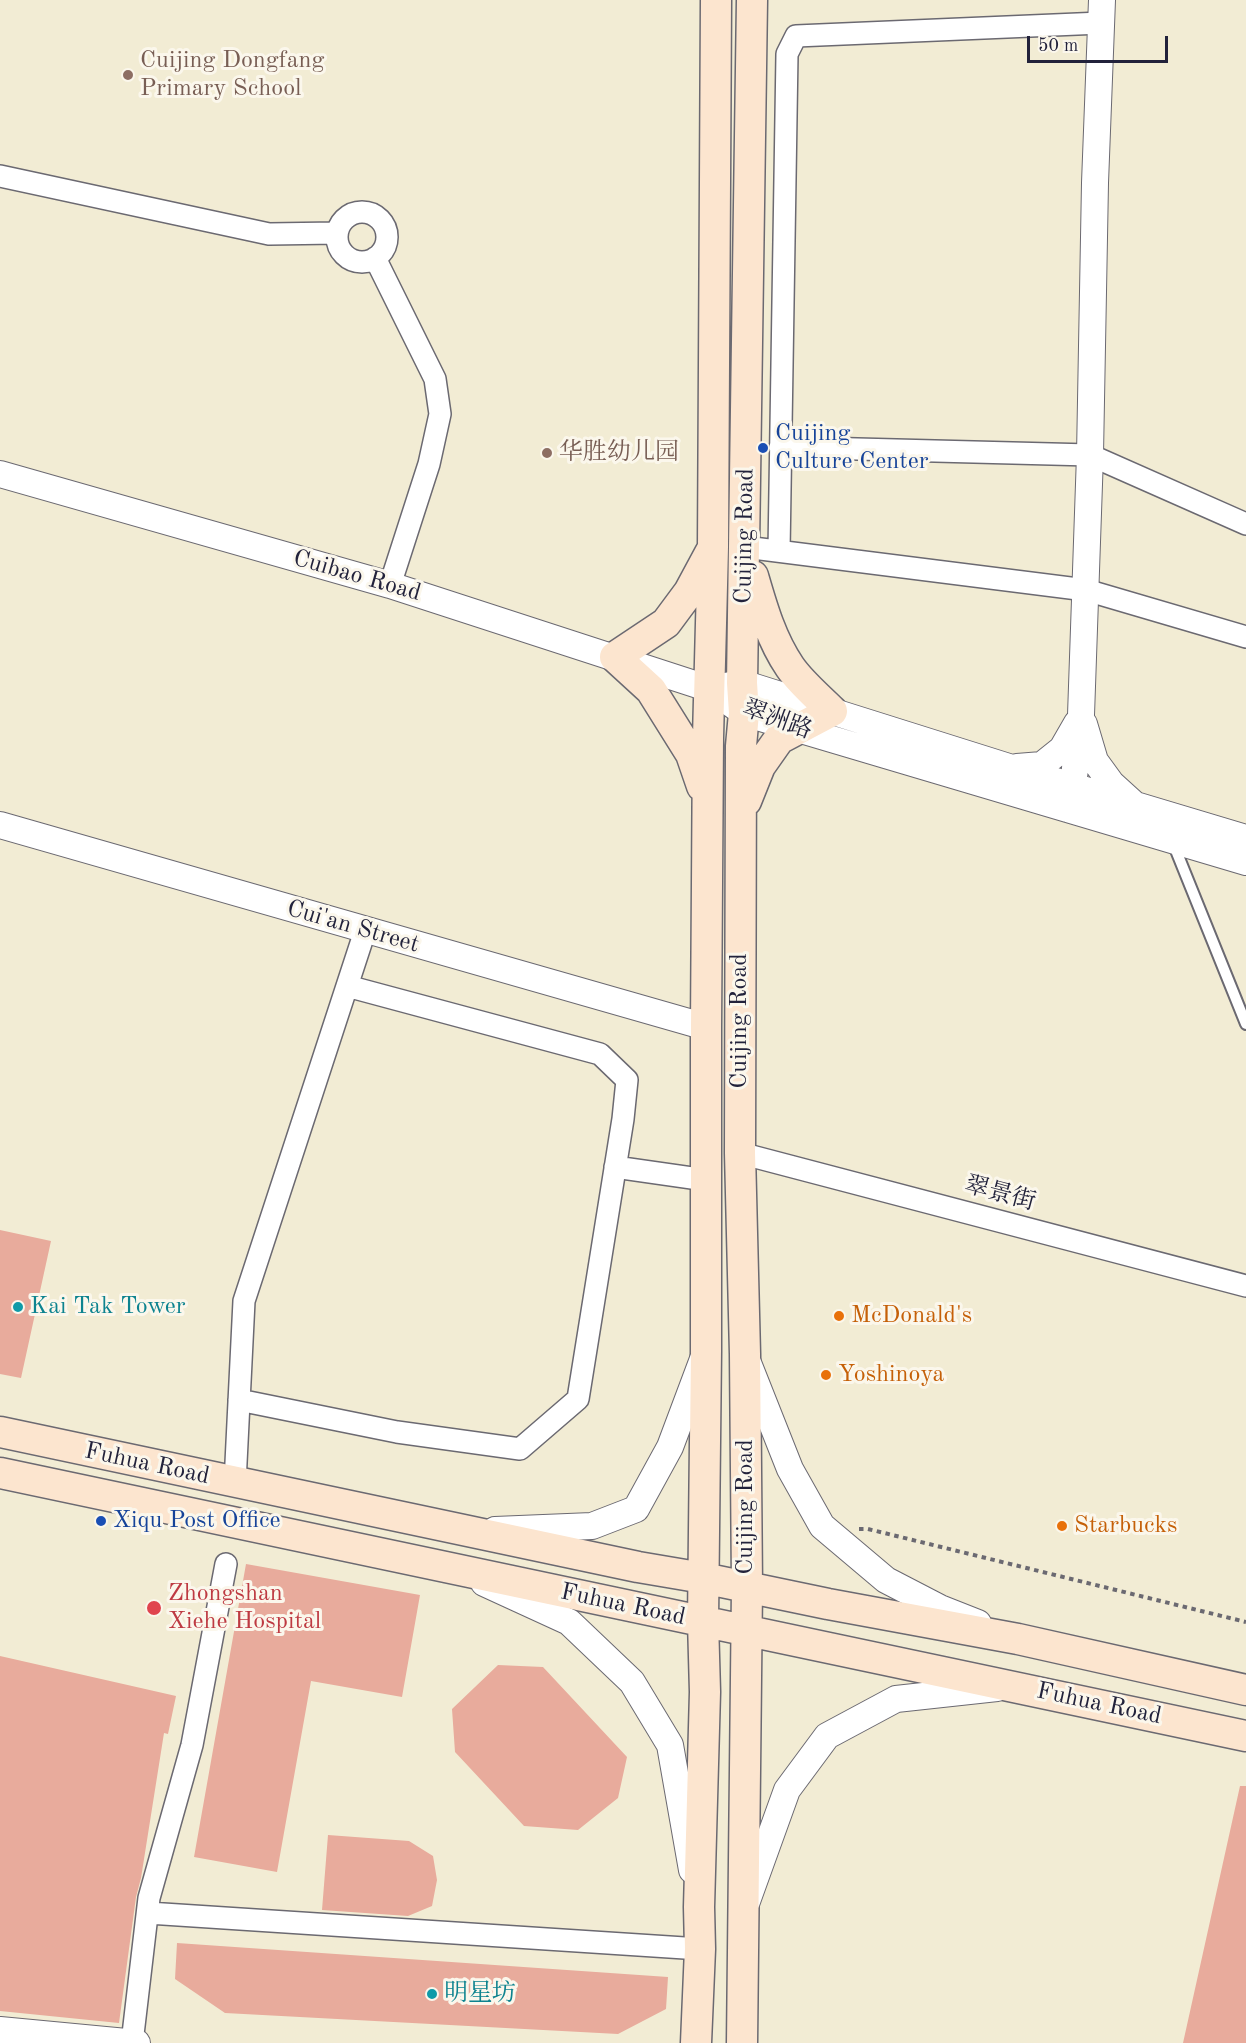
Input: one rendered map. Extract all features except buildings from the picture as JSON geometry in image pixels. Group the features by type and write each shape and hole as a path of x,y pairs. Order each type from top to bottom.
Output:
{"main road":[{"name":"Cuijing Road","path":"696,2043 705,1692 703,1578 706,1027 713,547 716,0"},
{"name":"Cuijing Road","path":"742,2043 747,1587 740,1153 741,746 744,713 742,683 752,0"},
{"path":"709,807 691,754 670,720 651,690 615,657 666,623 689,592 713,547"},
{"path":"741,814 760,766 779,739 832,711 791,669 778,647 764,612 745,547"},
{"name":"Fuhua Road","path":"0,1432 463,1531 1018,1640 1246,1690"},
{"name":"Fuhua Road","path":"0,1473 1246,1736"}],"street":[{"path":"779,551 787,54 796,36 1102,11 1095,183 1090,455 1081,715 1070,798"},
{"path":"0,176 269,234 337,233"},
{"path":"368,213 376,216 382,222 387,238 385,246 375,258 367,261 351,260 340,249 337,233 345,219 352,214 368,213"},
{"path":"375,258 435,379 440,414 429,464 390,585"},
{"path":"780,447 1090,455 1246,524"},
{"name":"Cuibao Road","path":"0,474 390,585 710,689"},
{"path":"745,547 1086,590 1246,637"},
{"name":"翠洲路","path":"710,689 742,683 1012,768 1070,798 1172,840 1246,862"},
{"name":"翠洲路","path":"710,689 744,713 796,728 1070,798 1136,806 1246,838"},
{"path":"1012,768 1042,765 1062,749 1081,715"},
{"path":"1081,715 1095,761 1111,783 1136,806"},
{"name":"Cui'an Street","path":"0,825 706,1027"},
{"path":"235,1483 244,1301 365,930"},
{"path":"239,1400 397,1432 520,1449 578,1399 627,1080 600,1054 347,986"},
{"name":"翠景街","path":"740,1153 1246,1286"},
{"path":"615,1167 706,1179"},
{"path":"463,1531 592,1526 636,1509 670,1447 706,1351"},
{"path":"745,1354 790,1469 822,1526 886,1580 940,1608 1018,1640"},
{"path":"132,2043 149,1898 192,1745 226,1564"},
{"path":"457,1570 569,1622 632,1682 670,1745 699,1907"},
{"path":"744,1910 788,1790 827,1736 896,1699 1015,1686"},
{"path":"148,1913 700,1949"},
{"path":"0,2030 137,2043"}],"lane":[{"path":"1172,840 1246,1024"}],"path":[{"path":"822,1526 868,1529 1246,1622"}],"place":[{"name":"Cuijing Dongfang Primary School","path":"128,75"},
{"name":"Cuijing Culture Center","path":"763,448"},
{"name":"华胜幼儿园","path":"547,453"},
{"name":"Kai Tak Tower","path":"18,1307"},
{"name":"McDonald's","path":"839,1316"},
{"name":"Yoshinoya","path":"826,1375"},
{"name":"Xiqu Post Office","path":"101,1521"},
{"name":"Starbucks","path":"1062,1526"},
{"name":"Zhongshan Xiehe Hospital","path":"154,1608"},
{"name":"明星坊","path":"432,1994"}]}
